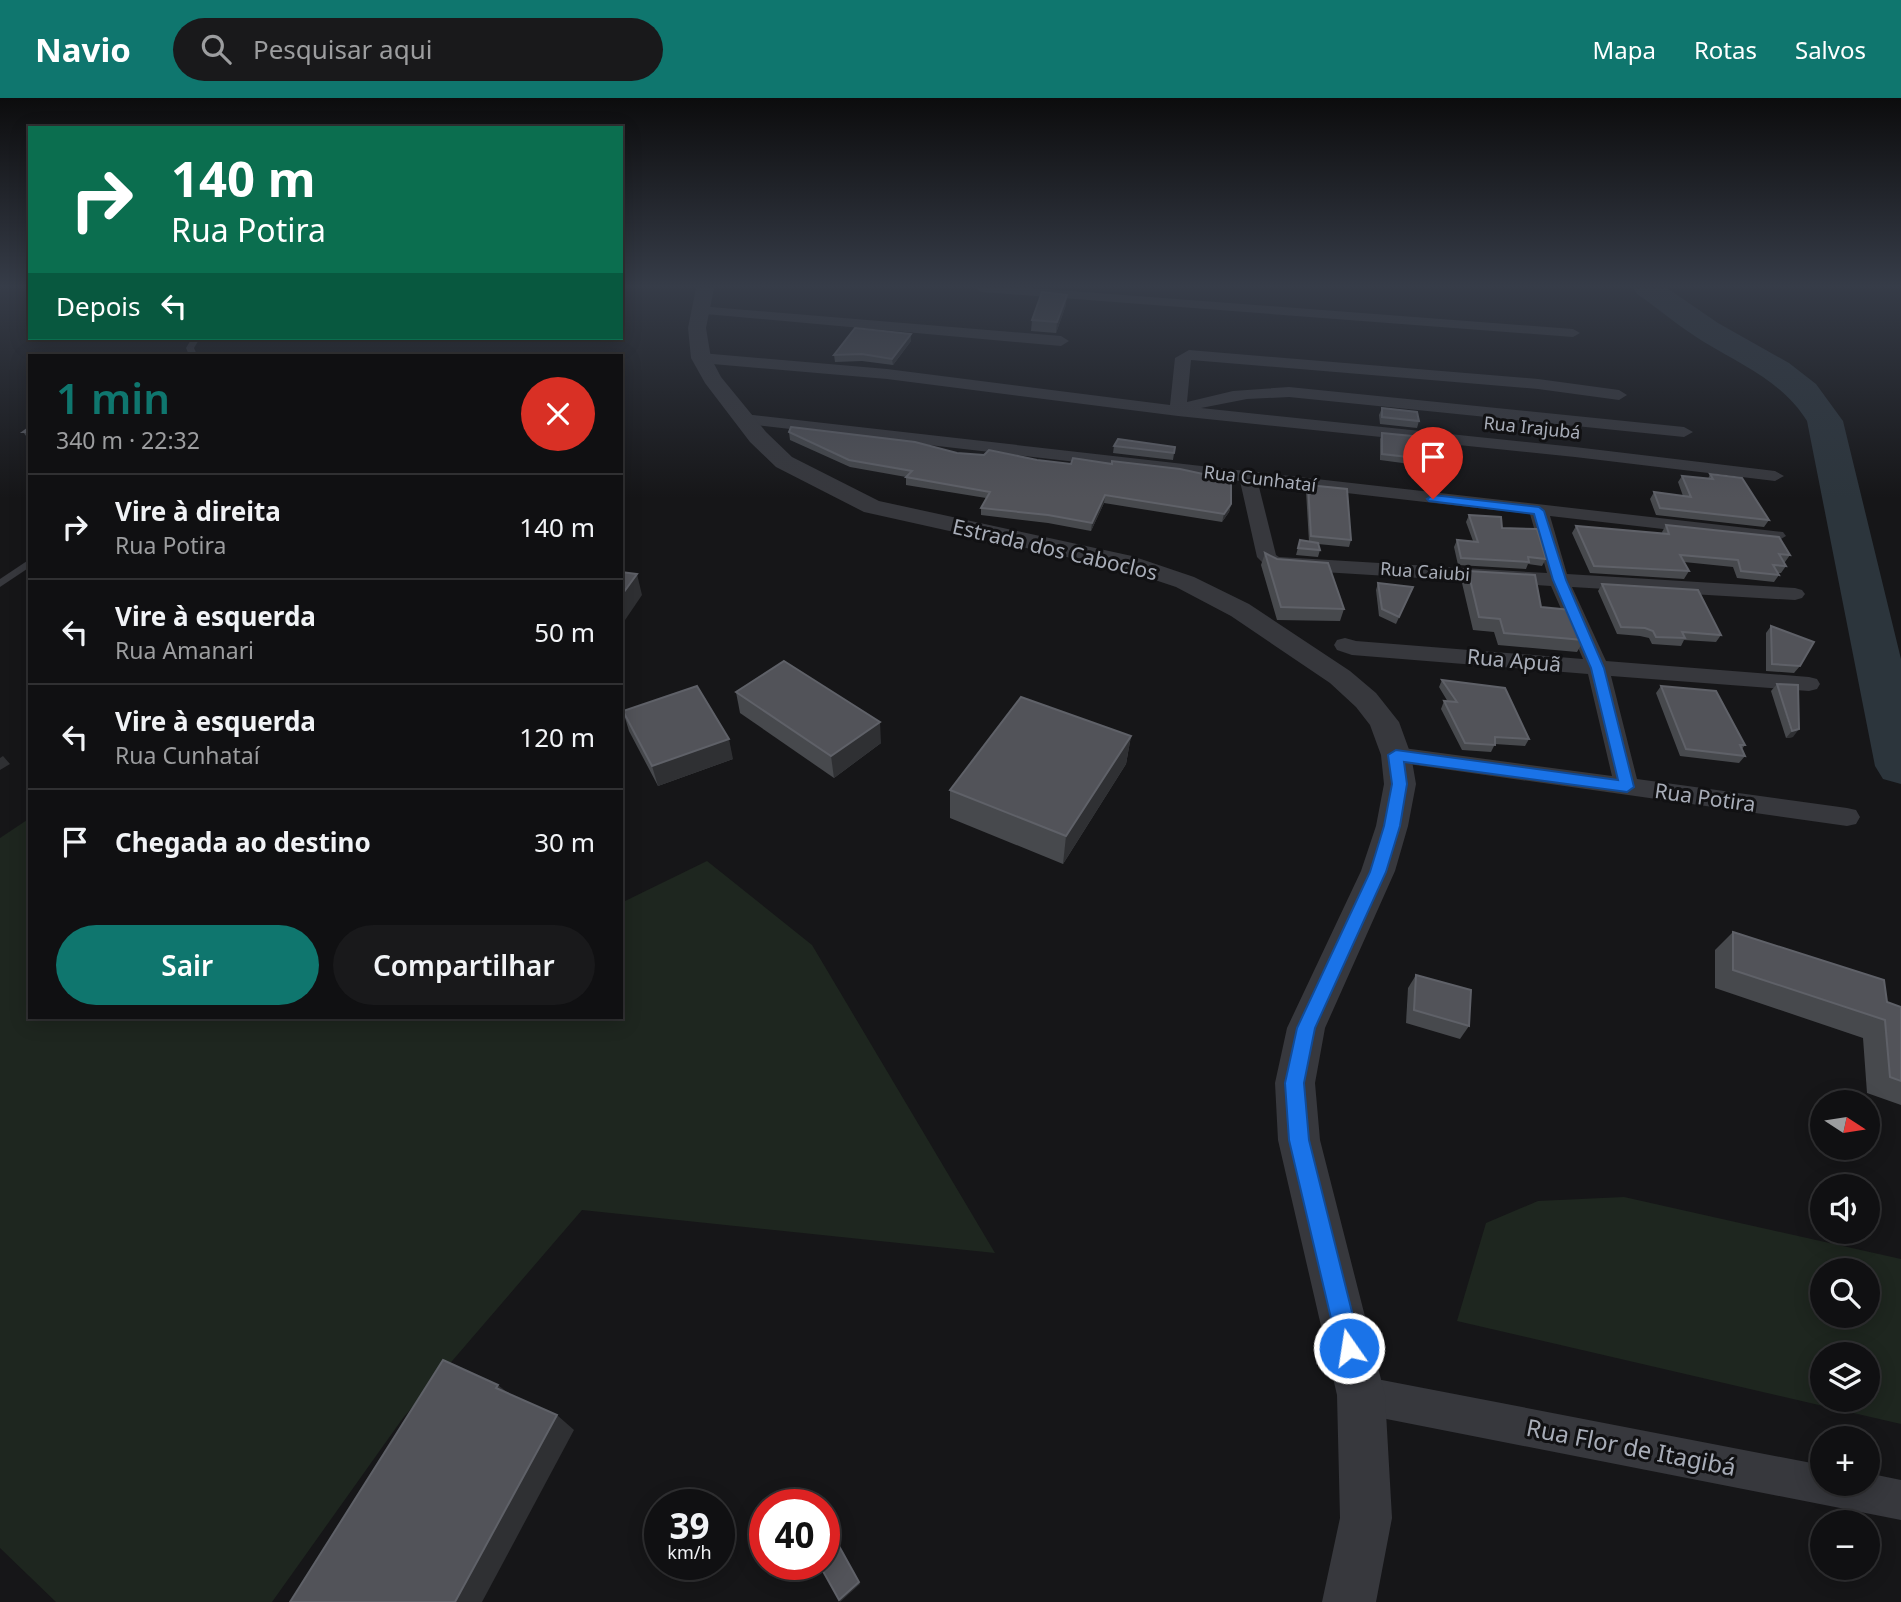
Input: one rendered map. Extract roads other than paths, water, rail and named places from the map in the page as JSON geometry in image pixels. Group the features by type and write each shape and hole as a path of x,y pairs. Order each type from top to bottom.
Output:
{"street":[{"name":"Estrada dos Caboclos","path":"701,358 712,379 758,437 784,462 807,476 872,506 1132,564 1185,582 1240,610 1340,677 1366,700 1384,722 1396,755 1400,784 1392,826 1378,872 1306,1028 1294,1083 1299,1140 1360,1395 1366,1518 1349,1602"},
{"name":"Rua Irajubá","path":"703,358 887,374 1178,411 1575,452 1775,476"},
{"path":"1183,358 1178,411 1206,400 1299,392 1684,432"},
{"path":"1227,358 1538,384 1619,395"},
{"name":"Rua Cunhataí","path":"744,419 1776,536"},
{"name":"Rua Caiubi","path":"1248,477 1267,557 1274,563 1795,594"},
{"path":"1539,511 1559,580 1598,668 1627,787"},
{"name":"Rua Apuã","path":"1345,645 1352,649 1809,684"},
{"name":"Rua Potira","path":"1396,755 1847,817"},
{"name":"Rua Flor de Itagibá","path":"1360,1395 1901,1500"}],"lane":[{"path":"0,584 28,563"}],"waterway":[{"path":"1757,358 1803,391 1825,421 1901,766"}]}
